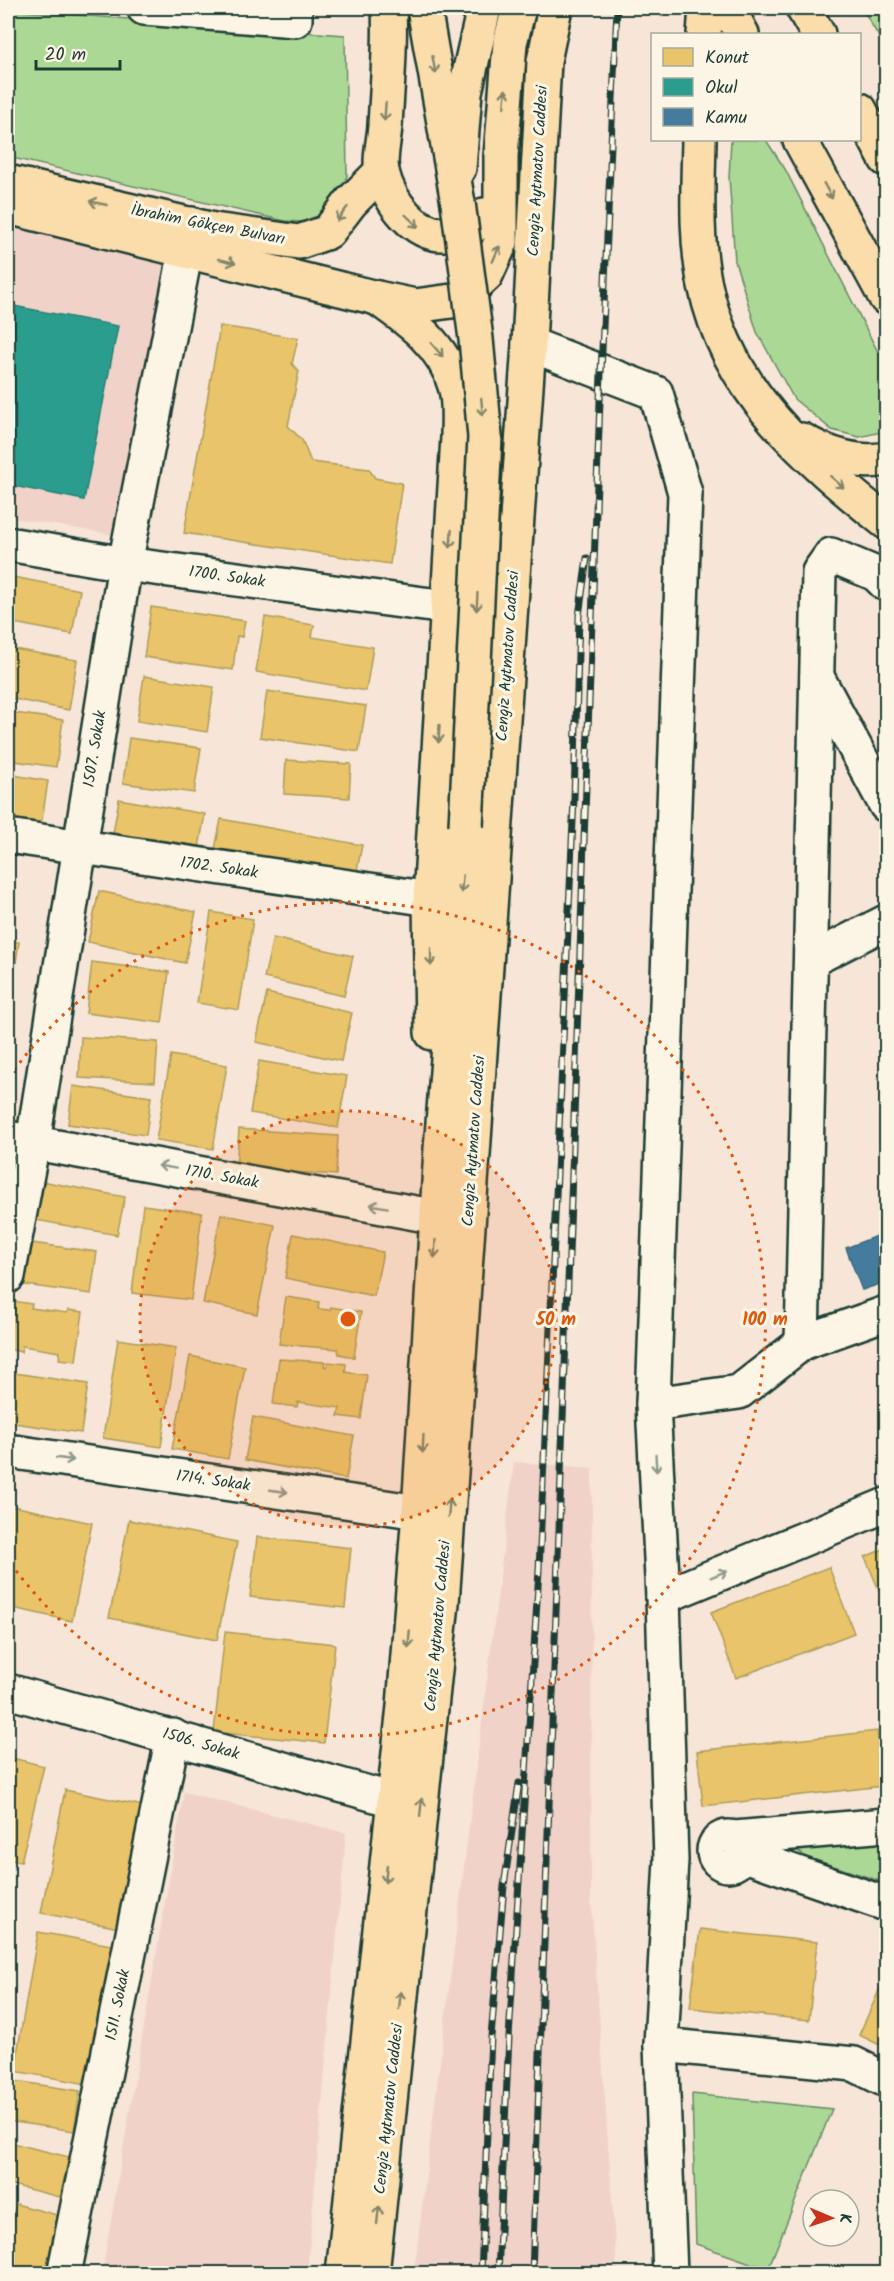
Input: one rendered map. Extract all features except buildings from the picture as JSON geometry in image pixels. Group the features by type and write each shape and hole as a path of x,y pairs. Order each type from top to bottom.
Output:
{"main road":[{"path":"424,8 458,203"},
{"path":"458,203 465,92 484,8"},
{"path":"392,16 382,171 395,199 412,224 435,235 459,234 476,227 492,205 501,156 510,43 519,8"},
{"name":"Cengiz Aytmatov Caddesi","path":"372,2274 442,1603 530,344 544,61 555,8"},
{"path":"704,33 706,8"},
{"path":"728,8 741,33"},
{"path":"803,8 817,33"},
{"path":"861,112 886,159"},
{"path":"699,141 697,204 704,283 712,315 744,382 754,398 779,427 836,482 886,522"},
{"path":"801,141 886,298"},
{"name":"İbrahim Gökçen Bulvarı","path":"8,182 377,298 415,306 459,300 486,275 501,242 501,156"},
{"name":"İbrahim Gökçen Bulvarı","path":"8,207 189,238 299,242 328,232 351,202 382,171"},
{"name":"Cengiz Aytmatov Caddesi","path":"343,2274 393,1800 419,1512 441,1149 466,826 484,437 476,339 458,203"},
{"path":"377,298 418,328 446,361 456,388 458,437 430,899 430,1016 441,1149"},
{"path":"779,427 827,452 855,460 886,459"}],"street":[{"path":"144,8 295,20 295,8"},
{"name":"1507. Sokak","path":"8,1276 20,1140 80,848 125,564 189,238"},
{"path":"530,344 656,393 685,493 652,1404 663,1597 671,1860 661,2045 670,2274"},
{"name":"1700. Sokak","path":"8,544 125,564 446,606"},
{"path":"802,1343 819,572 831,555 876,574 886,584"},
{"path":"817,676 886,805"},
{"name":"1702. Sokak","path":"8,836 430,899"},
{"path":"811,960 886,922"},
{"name":"1710. Sokak","path":"20,1140 437,1217"},
{"path":"652,1404 739,1392 802,1343 886,1313"},
{"name":"1714. Sokak","path":"8,1451 419,1512"},
{"path":"663,1597 886,1505"},
{"name":"1506. Sokak","path":"8,1691 393,1800"},
{"name":"1511. Sokak","path":"64,2274 173,1736"},
{"path":"671,1860 886,1826"},
{"path":"731,1849 886,1904"},
{"path":"661,2045 854,2064 886,2080"}],"shaded area":[{"path":"8,213 172,254 114,535 8,517"},
{"path":"514,1462 592,1468 591,1899 617,2273 414,2273"},
{"path":"184,1792 346,1833 307,2273 102,2273"}],"green space":[{"path":"862,8 886,8 886,49"},
{"path":"8,10 345,35 347,176 338,203 316,223 285,221 8,157"},
{"path":"731,141 767,141 785,169 886,368 886,431 859,437 832,430 794,399 757,332 735,261 729,177"},
{"path":"886,1842 886,1883 806,1857 790,1845"},
{"path":"692,2094 832,2109 768,2269 696,2244"}],"railway":[{"path":"532,2274 601,373 617,8"},
{"path":"498,2274 509,2037 539,1570 574,799 579,616 587,558"},
{"path":"481,2274 491,2037 504,1886 519,1783"}]}
